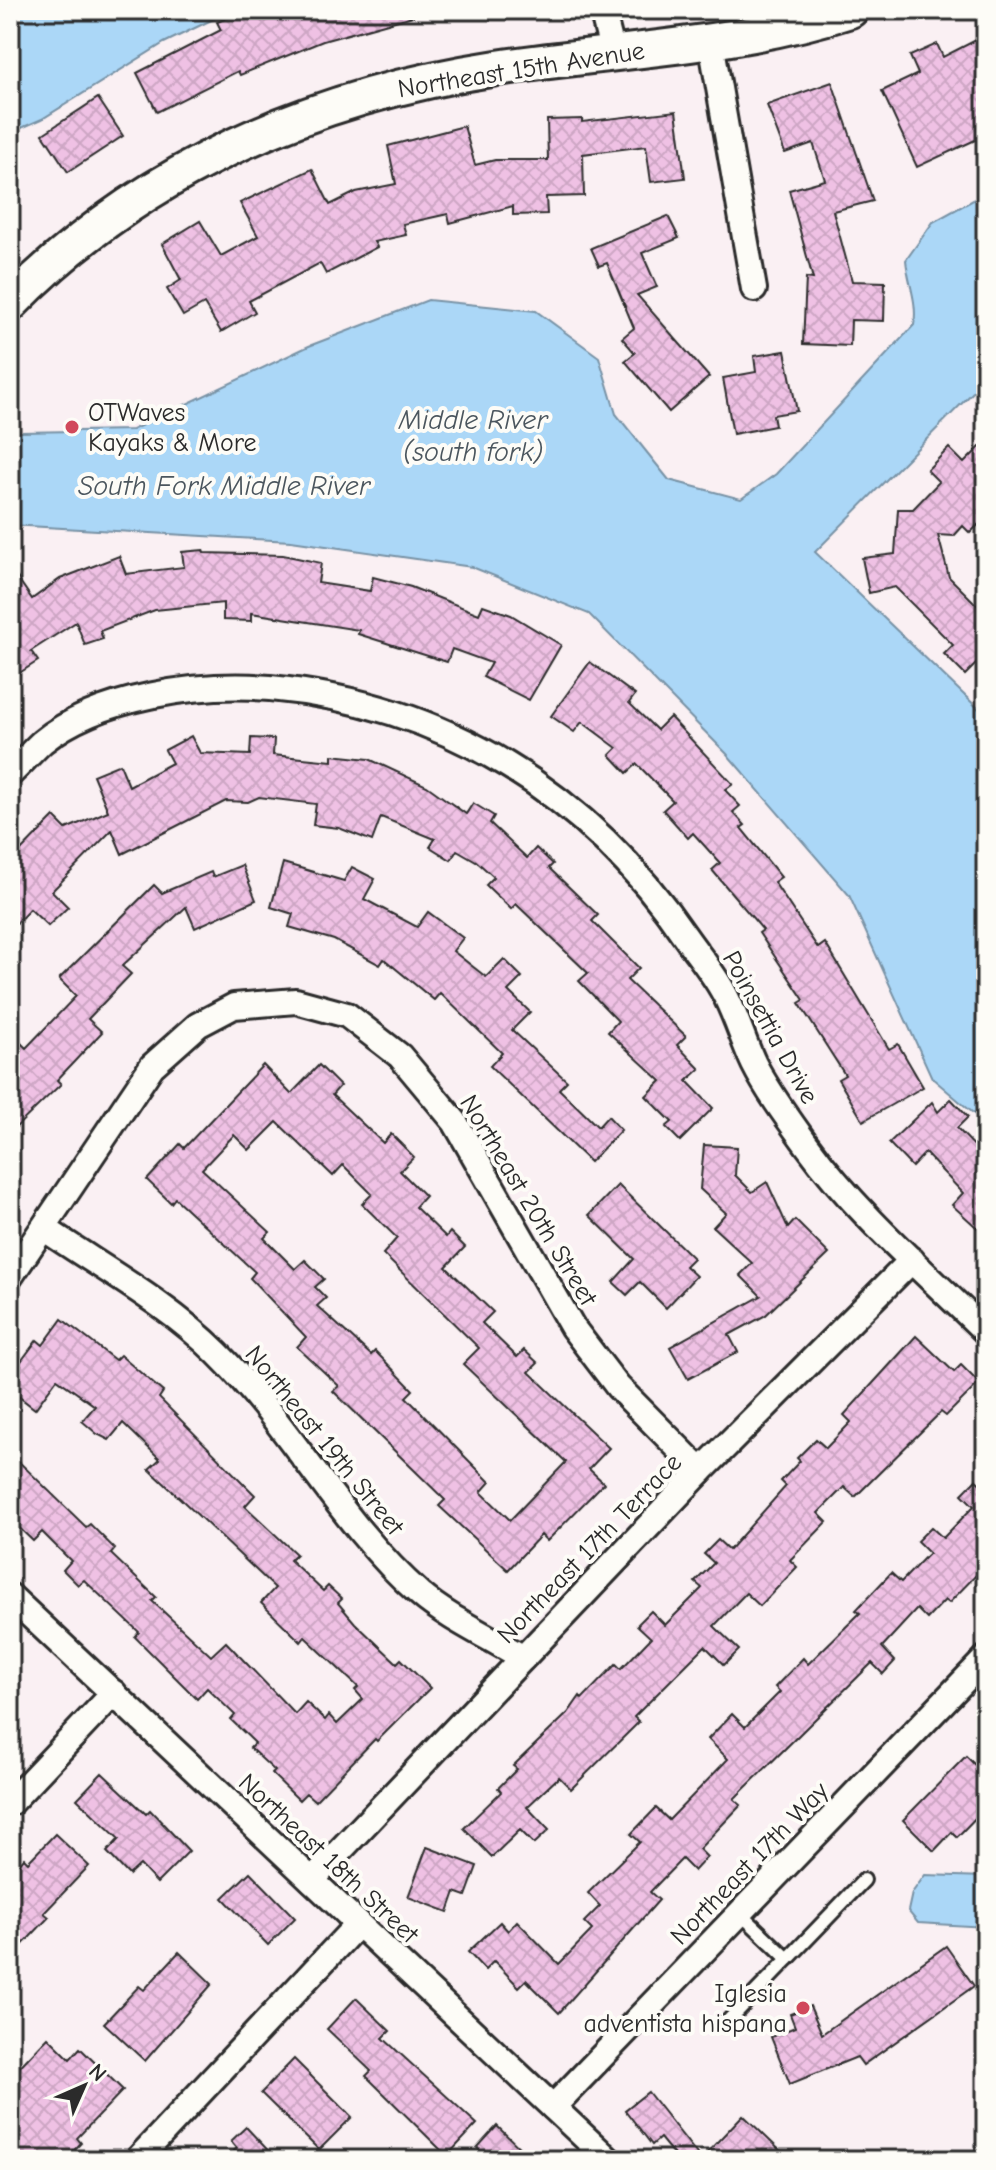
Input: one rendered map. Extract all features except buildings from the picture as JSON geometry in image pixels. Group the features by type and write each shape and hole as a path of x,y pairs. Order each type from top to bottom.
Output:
{"street":[{"path":"602,10 613,53"},
{"name":"Northeast 15th Avenue","path":"10,304 38,275 93,232 191,167 254,134 326,107 404,85 497,68 711,42 850,10"},
{"path":"711,42 754,289"},
{"name":"Poinsettia Drive","path":"10,774 44,741 94,712 163,694 233,685 315,692 391,711 474,744 561,799 628,862 668,911 723,991 756,1067 807,1146 844,1190 986,1332"},
{"name":"Northeast 20th Street","path":"45,1229 152,1066 198,1025 234,1006 296,1001 347,1015 400,1056 455,1122 573,1328 618,1387 701,1471"},
{"path":"10,1277 45,1229"},
{"name":"Northeast 19th Street","path":"45,1229 175,1317 216,1352 262,1402 374,1546 422,1596 523,1658"},
{"name":"Northeast 17th Terrace","path":"312,1880 701,1471 912,1260"},
{"name":"Northeast 18th Street","path":"10,1596 607,2159"},
{"name":"Northeast 17th Way","path":"553,2107 986,1658"},
{"path":"10,1803 114,1693"},
{"path":"137,2160 358,1924"}],"lane":[{"path":"725,2024 864,1880"},
{"path":"740,1913 788,1959"}],"water":[{"path":"10,10 232,10 164,43 42,119 10,133"},
{"name":"Middle River (south fork)","path":"986,193 986,379 815,552 986,716 986,1124 932,1078 849,895 727,754 589,614 472,567 291,541 10,525 10,429 21,432 132,430 309,346 428,300 536,311 599,357 616,414 669,480 741,499 776,474 914,325 914,300 906,260 933,222"},
{"path":"925,1875 986,1877 986,1927 918,1923 908,1911 912,1893"}],"place":[{"name":"OTWaves Kayaks & More","path":"72,427"},
{"name":"Iglesia adventista hispana","path":"803,2008"}],"water label":[{"name":"South Fork Middle River","path":"224,485"}]}
